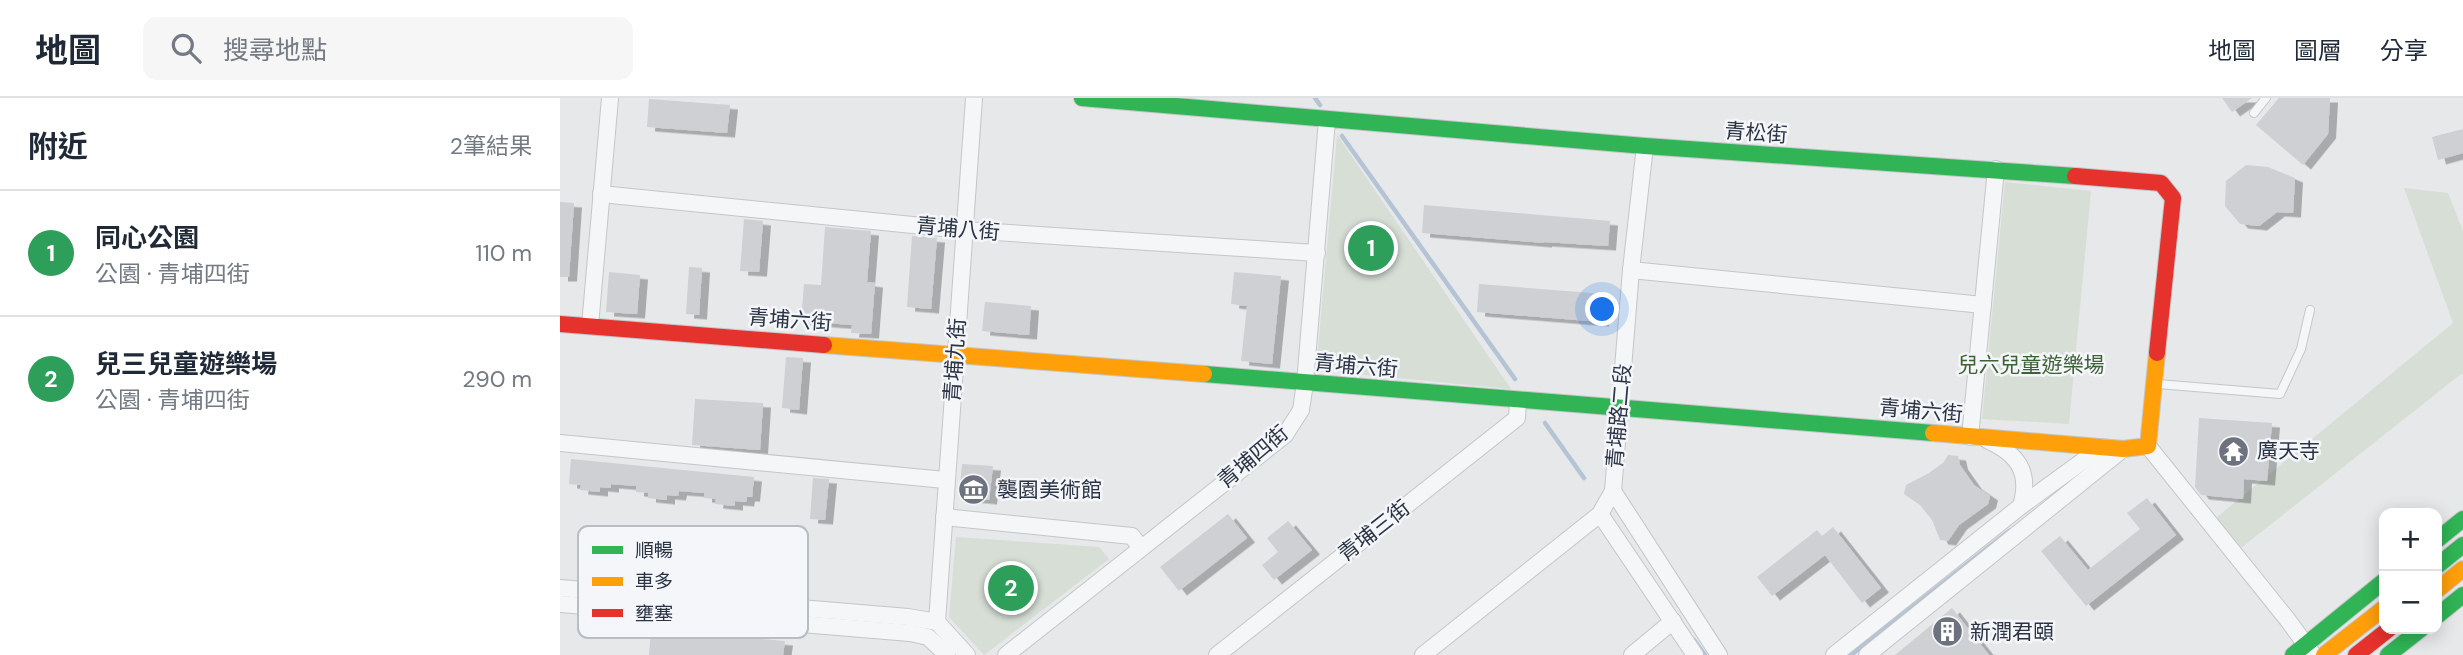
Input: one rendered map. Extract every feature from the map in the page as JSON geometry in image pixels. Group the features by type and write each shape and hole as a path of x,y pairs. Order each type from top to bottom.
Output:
{"street":[{"path":"590,326 610,98"},
{"name":"青埔九街","path":"937,622 974,98"},
{"name":"青松街","path":"1082,98 1645,146 1996,169 2161,183 2173,198 2148,446"},
{"name":"青埔四街","path":"1006,655 1285,435 1301,410 1327,120"},
{"name":"青埔路二段","path":"1645,146 1612,491 1719,655"},
{"path":"1996,169 1983,305 1976,437 1997,445 2020,464 2026,487 2021,506"},
{"name":"青埔八街","path":"601,194 963,230 1317,254"},
{"path":"1632,270 1983,305"},
{"name":"青埔六街","path":"560,324 2123,449 2148,446"},
{"name":"青埔三街","path":"1217,655 1517,418 1518,401"},
{"path":"560,443 946,480"},
{"path":"2148,446 2287,619 2304,652 2379,585"},
{"path":"1835,655 2021,506 2102,447"},
{"path":"1867,655 2123,449"},
{"path":"1423,655 1600,514 1612,491"},
{"path":"1600,514 1695,655"},
{"path":"944,516 1132,536 1140,547"},
{"path":"2442,536 2463,519"},
{"path":"2442,562 2463,545"},
{"path":"2442,586 2463,569"},
{"path":"560,588 578,590"},
{"path":"2442,612 2463,595"},
{"path":"560,604 578,605"},
{"path":"808,609 937,622 967,655"},
{"path":"2324,655 2379,612"},
{"path":"1632,655 1673,621"},
{"path":"808,625 928,636 947,655"},
{"path":"2356,655 2383,634"},
{"path":"2388,655 2415,634"}],"lane":[{"path":"2253,113 2266,98"},
{"path":"2155,384 2280,394 2301,349 2310,310"}],"green space":[{"path":"1337,135 1511,389 1324,370 1317,360"},
{"name":"兒六兒童遊樂場","path":"2005,182 2091,191 2069,424 1982,419"},
{"path":"2404,188 2448,193 2463,231 2463,375 2241,548 2216,518 2453,323"},
{"path":"956,537 1099,547 1109,559 984,655 949,617"}],"building":[{"path":"2222,98 2252,98 2232,112"},
{"path":"2279,98 2330,98 2328,134 2303,165 2256,125"},
{"path":"649,99 730,105 727,133 647,127"},
{"path":"2463,129 2463,153 2438,160 2432,137"},
{"path":"2246,165 2268,167 2295,178 2293,213 2277,212 2259,226 2240,224 2225,206 2226,181"},
{"path":"560,202 574,203 569,277 560,277"},
{"path":"1424,205 1610,221 1608,246 1422,233"},
{"path":"744,219 763,221 759,272 740,271"},
{"path":"825,227 871,231 867,282 875,283 871,334 851,333 852,325 801,321 804,284 821,285"},
{"path":"912,236 937,238 931,309 907,307"},
{"path":"689,267 702,268 699,315 686,314"},
{"path":"609,272 640,275 637,314 606,312"},
{"path":"1234,272 1281,276 1272,364 1241,361 1247,306 1231,304"},
{"path":"1479,284 1604,294 1601,322 1477,312"},
{"path":"985,302 1031,306 1029,335 982,331"},
{"path":"786,357 803,358 799,410 782,408"},
{"path":"695,399 763,403 760,450 692,445"},
{"name":"廣天寺","path":"2199,418 2272,423 2267,481 2244,479 2243,499 2201,495 2195,487"},
{"path":"1948,455 1958,456 1960,465 1974,485 1990,496 1988,504 1959,525 1948,541 1940,540 1932,520 1920,505 1904,494 1906,485 1929,473 1944,462"},
{"path":"571,459 754,477 752,497 747,497 746,502 735,501 735,506 715,504 716,499 704,498 704,493 679,491 678,496 667,495 667,500 648,498 648,493 636,492 636,486 611,484 611,488 600,487 600,492 580,490 581,485 569,484"},
{"path":"962,464 993,466 989,500 959,497"},
{"path":"813,478 829,479 825,520 810,519"},
{"path":"2147,498 2176,535 2086,606 2041,551 2060,536 2088,570 2140,529 2127,513"},
{"path":"1228,514 1247,538 1179,591 1160,567"},
{"path":"1288,521 1312,550 1274,580 1262,565 1278,552 1267,538"},
{"path":"1833,527 1881,588 1862,603 1825,555 1772,596 1757,577 1817,530 1822,536"},
{"name":"新潤君頤","path":"1952,608 1989,655 1895,655"},
{"path":"650,638 748,638 785,641 783,655 649,655"}],"waterway":[{"path":"1315,98 1320,105"},
{"path":"1342,136 1515,379"},
{"path":"1545,423 1584,478"},
{"path":"1851,655 2009,531"},
{"path":"1694,640 1705,655"}],"traffic: fast":[{"path":"1082,98 1645,146 2075,176"},
{"path":"1204,374 1933,433"},
{"path":"2442,536 2463,519"},
{"path":"2442,562 2463,545"},
{"path":"2293,655 2379,585"},
{"path":"2442,612 2463,595"},
{"path":"2388,655 2415,634"}],"traffic: slow":[{"path":"824,345 1204,374"},
{"path":"1933,433 2123,449 2148,446 2157,353"},
{"path":"2442,586 2463,569"},
{"path":"2324,655 2379,612"}],"traffic: jam":[{"path":"2075,176 2161,183 2173,198 2157,353"},
{"path":"560,324 824,345"},
{"path":"2356,655 2383,634"}],"place":[{"name":"同心公園","path":"1371,248"},
{"name":"廣天寺","path":"2234,451"},
{"name":"襲園美術館","path":"974,490"},
{"name":"兒三兒童遊樂場","path":"1011,588"},
{"name":"新潤君頤","path":"1947,632"}]}
